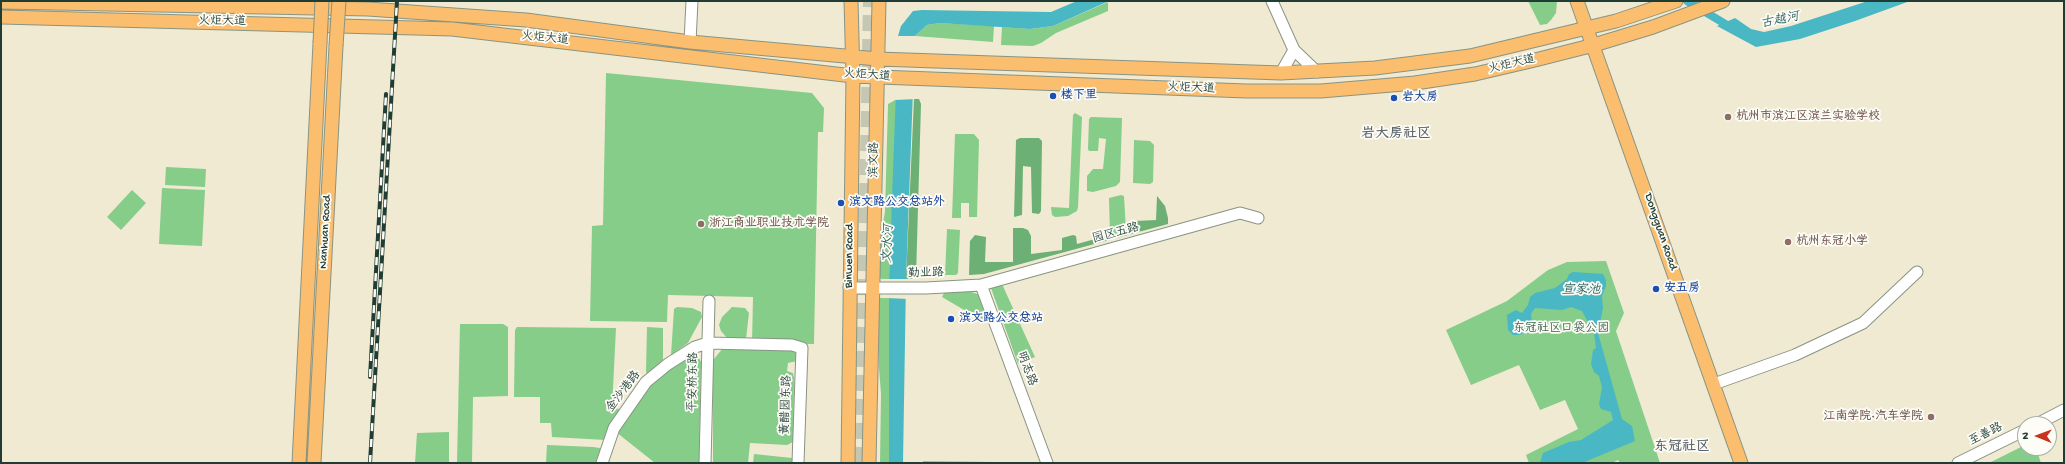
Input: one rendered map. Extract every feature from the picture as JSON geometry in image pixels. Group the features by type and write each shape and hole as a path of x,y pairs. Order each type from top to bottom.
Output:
{"main road":[{"name":"Nanhuan Road","path":"299,463 322,1"},
{"name":"Nanhuan Road","path":"314,463 339,1"},
{"name":"Binwen Road","path":"848,463 849,288 853,76 851,56 851,1"},
{"name":"滨文路","path":"869,463 877,288 877,77 880,1"},
{"name":"Dongguan Road","path":"1577,1 1594,45 1741,463"},
{"name":"火炬大道","path":"1,2 139,3 368,9 526,20 690,42 892,60 1281,73 1404,66 1456,58 1511,47 1587,28 1676,1"},
{"name":"火炬大道","path":"1,18 452,29 853,76 920,80 1212,90 1320,91 1407,84 1474,74 1594,45 1721,2"},
{"path":"1212,90 1208,78 1213,71"}],"street":[{"path":"690,42 692,1"},
{"path":"1272,1 1294,50 1317,72"},
{"path":"1281,73 1294,50"},
{"name":"园区五路","path":"981,285 1240,214 1258,218"},
{"path":"1714,384 1795,355 1863,323 1917,272"},
{"name":"勤业路","path":"849,288 912,288 981,285"},
{"name":"明志路","path":"981,285 1047,463"},
{"name":"平安桥东路","path":"705,463 709,301"},
{"name":"黄醋园东路","path":"708,343 792,344 802,348 798,463"},
{"name":"金沙港路","path":"602,463 614,428 646,382 668,364 695,347 708,343"},
{"path":"2052,416 2064,410"},
{"name":"至善路","path":"1958,463 2017,434"}],"green space":[{"path":"1528,1 1557,1 1556,13 1547,24 1540,25"},
{"path":"1108,2 1108,11 1056,33 1041,43 1033,46 1001,45 1002,27 1030,29 1053,26"},
{"path":"940,23 994,26 993,42 915,36 927,25"},
{"path":"606,73 812,93 824,108 823,132 818,132 814,344 752,343 753,297 668,295 667,322 590,321 592,226 603,225"},
{"path":"897,99 889,279 882,279 879,278 880,238 885,212 888,104"},
{"path":"914,99 919,99 921,104 916,277 906,279"},
{"path":"1075,113 1082,117 1078,207 1077,211 1068,216 1055,217 1052,215 1051,207 1069,208 1073,115"},
{"path":"1091,117 1122,118 1120,182 1116,186 1093,192 1087,191 1087,176 1093,169 1103,169 1106,139 1099,138 1098,151 1089,151 1089,119"},
{"path":"955,134 974,134 979,140 977,217 969,217 969,203 961,203 961,218 952,218"},
{"path":"1020,138 1039,138 1042,141 1041,211 1039,214 1032,213 1031,167 1023,166 1022,215 1014,217 1016,140"},
{"path":"1134,140 1150,141 1154,145 1153,182 1150,184 1133,183"},
{"path":"166,167 206,169 205,187 165,185"},
{"path":"162,188 205,190 202,246 159,244"},
{"path":"132,190 146,203 121,230 107,217"},
{"path":"1121,195 1124,196 1126,231 1110,235 1109,198"},
{"path":"1157,196 1165,206 1168,224 984,274 969,275 970,241 975,235 986,237 985,262 1013,262 1013,228 1023,228 1028,230 1031,236 1031,254 1062,250 1062,238 1073,235 1076,236 1077,244 1135,228 1135,221 1156,220"},
{"path":"947,229 960,230 958,273 956,275 945,275"},
{"name":"东冠社区口袋公园","path":"1606,261 1624,313 1616,331 1660,463 1620,463 1618,460 1612,463 1529,463 1526,455 1578,429 1565,400 1540,410 1519,365 1471,385 1446,330 1507,301 1548,270 1567,262"},
{"path":"1002,284 1035,357 1018,364 991,288"},
{"path":"966,290 980,295 988,316 981,320 942,297 944,293"},
{"path":"878,298 889,298 889,463 880,463 881,394"},
{"path":"677,307 692,308 701,312 702,317 688,343 671,355 674,309"},
{"path":"732,307 745,308 749,313 746,339 727,338 721,331 719,325 722,317"},
{"path":"460,324 503,324 508,327 508,396 473,397 472,463 457,463"},
{"path":"517,327 616,328 612,408 620,409 606,440 552,437 551,423 540,423 540,397 514,397 515,330"},
{"path":"647,327 663,328 663,360 648,374 646,372"},
{"path":"723,348 791,350 797,354 797,361 788,363 787,371 793,373 794,378 793,442 787,445 750,443 748,463 713,463 713,367 714,359"},
{"path":"691,354 698,356 701,362 699,463 655,463 616,432 647,385"},
{"path":"449,432 449,463 415,463 417,433"},
{"path":"547,445 600,448 602,454 598,463 546,463"},
{"path":"2017,449 2017,456 2039,456 2041,463 1989,463"},
{"path":"754,454 792,458 792,463 753,463"},
{"path":"923,461 996,462 923,463"}],"water":[{"path":"1077,1 1109,1 1053,26 1030,29 940,23 927,25 915,36 906,279 903,463 889,463 889,279 898,36 901,26 913,11 1051,12"},
{"path":"1868,1 1910,1 1800,39 1756,47 1717,26 1735,18 1751,29 1764,32 1791,26"},
{"name":"宣家池","path":"1573,272 1603,274 1606,280 1606,286 1602,296 1603,308 1598,333 1622,419 1632,426 1635,441 1582,463 1540,463 1543,453 1569,442 1581,440 1613,420 1611,412 1601,409 1599,404 1602,387 1599,376 1594,372 1591,364 1593,350 1596,348 1594,333 1582,311 1571,307 1562,310 1535,308 1531,314 1532,324 1529,329 1520,335 1513,335 1508,330 1507,315 1516,310 1522,313 1528,305 1530,297 1535,293 1555,288 1567,279 1569,274"}],"pier":[{"path":"896,36 917,36 916,99 895,100"},
{"path":"887,279 908,279 908,299 887,298"}],"waterway":[{"name":"古越河","path":"1687,1 1732,28"}],"tunnel":[{"path":"862,463 871,1"}],"railway":[{"path":"370,463 397,1"},
{"path":"370,377 386,94"}],"place":[{"name":"楼下里","path":"1053,96"},
{"name":"岩大房","path":"1394,98"},
{"name":"杭州市滨江区滨兰实验学校","path":"1728,117"},
{"name":"滨文路公交总站外","path":"841,203"},
{"name":"浙江商业职业技术学院","path":"701,224"},
{"name":"杭州东冠小学","path":"1788,242"},
{"name":"安五房","path":"1656,289"},
{"name":"滨文路公交总站","path":"951,319"},
{"name":"江南学院·汽车学院","path":"1931,417"}],"district":[{"name":"岩大房社区","path":"1396,135"},
{"name":"东冠社区","path":"1682,448"}],"water label":[{"name":"文水河","path":"889,244"}]}
